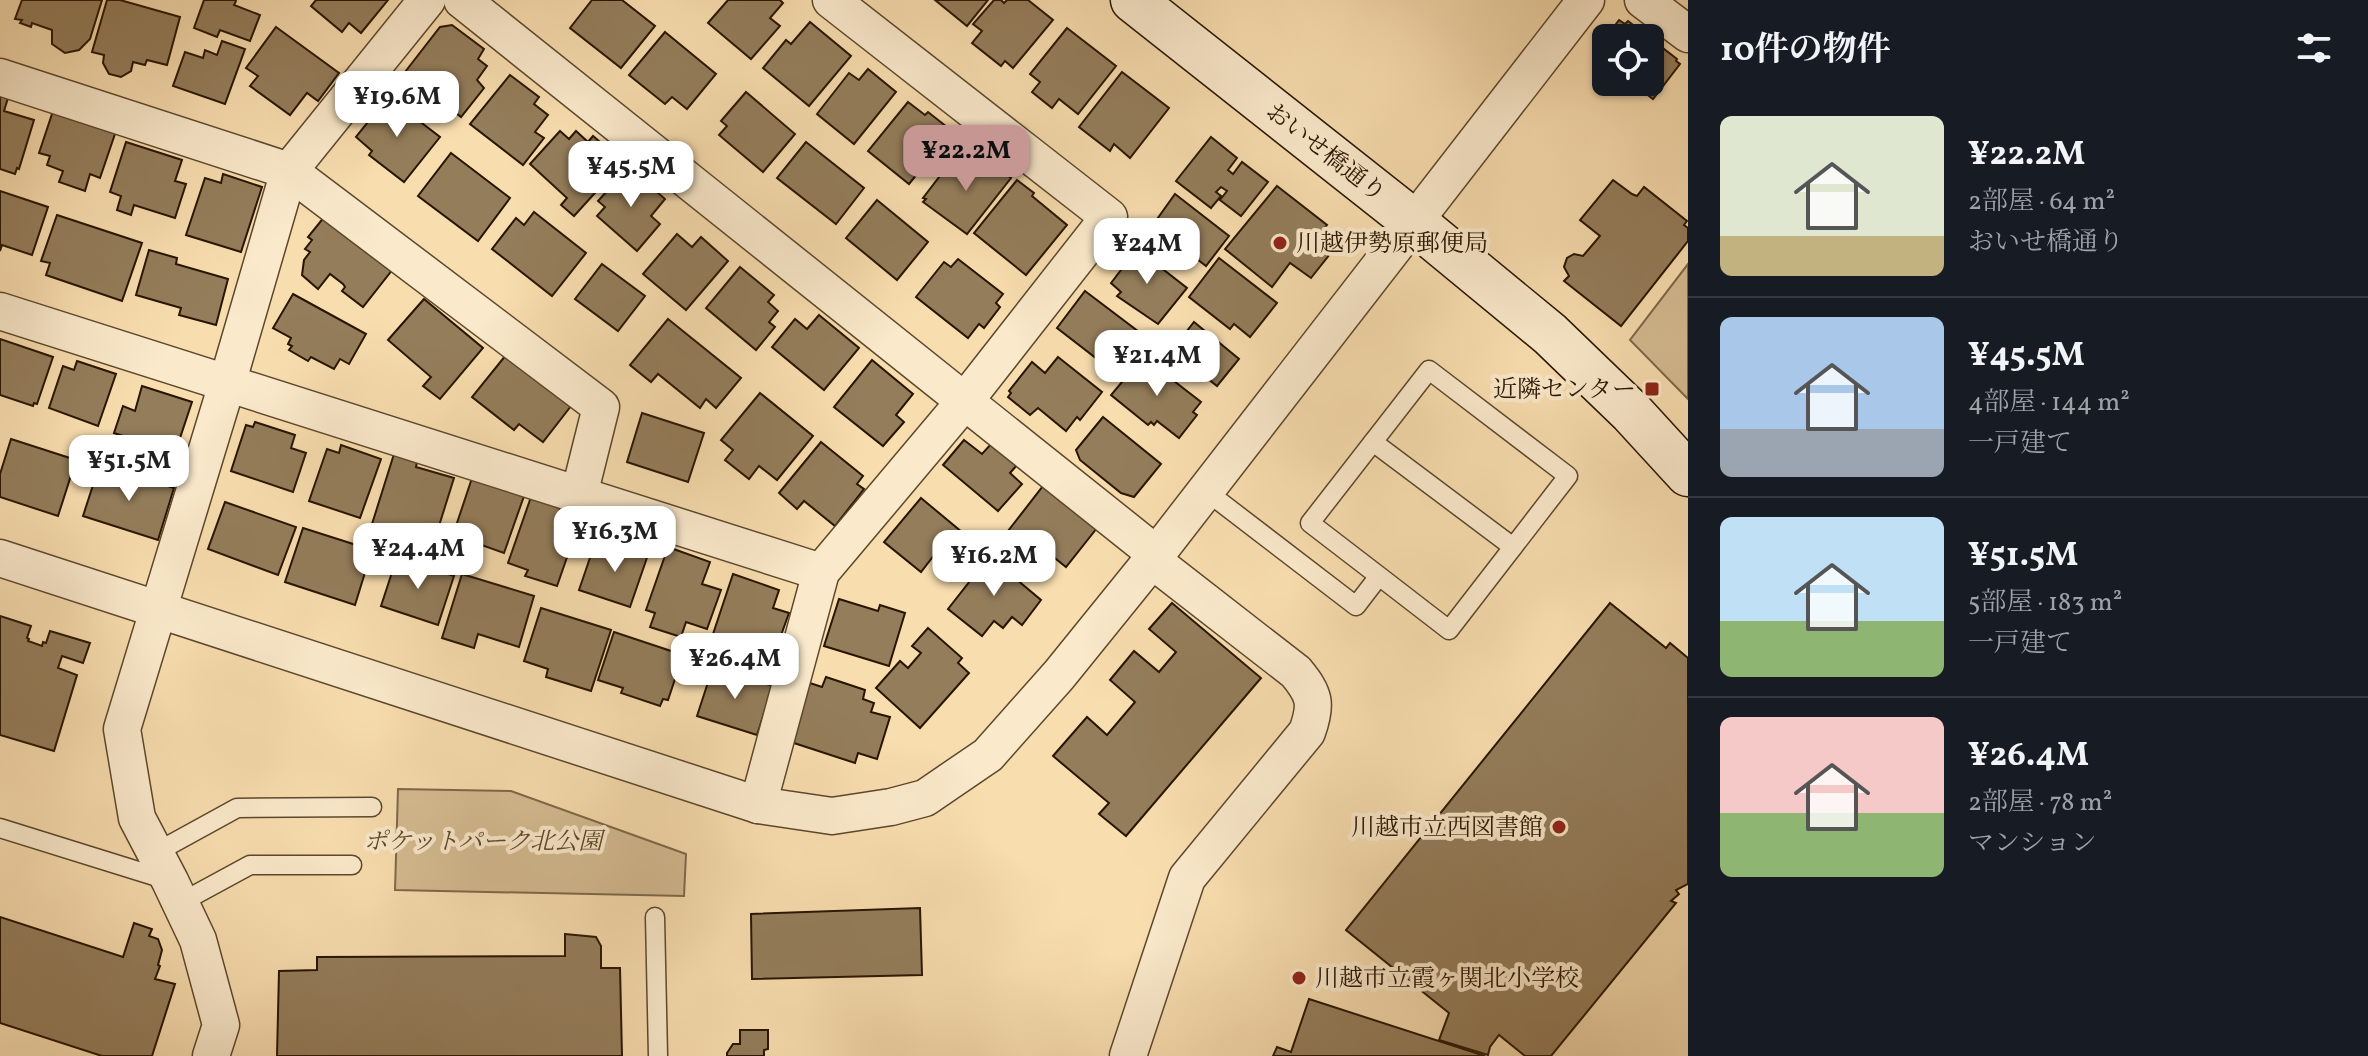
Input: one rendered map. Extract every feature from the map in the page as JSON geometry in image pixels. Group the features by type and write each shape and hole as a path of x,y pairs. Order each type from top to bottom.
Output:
{"street":[{"path":"211,1056 221,1025 198,940 137,818 122,729 289,171 427,0"},
{"path":"462,0 964,402 1296,672 1310,689 1315,711 1307,732 1187,878 1128,1056"},
{"path":"758,805 821,572 964,402 1109,217 831,0"},
{"name":"おいせ橋通り","path":"1133,0 1550,334 1632,413 1688,474"},
{"path":"0,558 758,805 832,816 925,798 988,755 1059,675 1206,491 1586,0"},
{"path":"1643,0 1688,34"},
{"path":"0,77 289,171 601,407 579,495"},
{"path":"0,311 821,572"}],"lane":[{"path":"1429,370 1568,476 1449,630 1310,523 1373,442 1429,370"},
{"path":"1373,442 1513,547"},
{"path":"1206,491 1356,606 1379,576"},
{"path":"169,879 237,808 372,807"},
{"path":"0,828 169,879 250,865 352,865"},
{"path":"655,917 658,1056"}],"green space":[{"path":"1688,264 1688,399 1630,340"},
{"name":"ポケットパーク北公園","path":"398,789 511,791 686,854 684,896 395,890"}],"building":[{"path":"22,0 102,0 90,39 79,50 65,53 52,44 52,30 32,23 31,27 15,19"},
{"path":"107,0 120,0 180,17 167,65 147,60 145,65 133,62 131,71 121,77 109,74 103,63 104,55 92,52"},
{"path":"204,0 235,0 234,5 260,15 250,41 220,30 217,37 194,28"},
{"path":"316,0 388,0 361,33 349,23 342,32 311,6"},
{"path":"592,0 622,0 655,26 621,68 570,28"},
{"path":"728,0 780,0 783,3 770,18 780,26 751,59 708,23"},
{"path":"935,0 988,0 967,26"},
{"path":"994,0 1004,3 1007,0 1028,0 1053,20 1013,68 1005,61 1001,66 972,43 982,31 973,24"},
{"path":"810,22 851,56 809,106 763,68 786,40 791,44"},
{"path":"452,25 484,49 478,59 487,66 477,80 484,88 461,117 405,72 440,27"},
{"path":"276,27 339,73 318,101 307,93 290,115 250,86 258,76 246,68"},
{"path":"1067,28 1116,66 1078,114 1059,99 1052,108 1032,92 1040,82 1030,74"},
{"path":"665,32 716,74 687,109 672,97 665,104 629,75"},
{"path":"222,41 245,49 225,104 173,86 185,52 203,58 205,50 217,55"},
{"path":"1664,49 1680,64 1664,85"},
{"path":"868,69 896,92 854,144 817,114 849,73 859,80"},
{"path":"1122,72 1169,108 1130,158 1114,144 1110,151 1079,127"},
{"path":"510,75 539,97 534,104 548,115 535,132 544,138 523,165 470,124"},
{"path":"746,92 795,134 763,172 719,135 727,126 721,121"},
{"path":"0,96 8,98 4,111 34,120 15,174 0,169"},
{"path":"388,97 440,137 404,182 369,155 372,151 356,137"},
{"path":"908,102 925,115 928,112 952,131 909,184 868,151"},
{"path":"53,111 116,131 100,178 90,174 85,191 59,182 63,171 47,165 50,156 39,153"},
{"path":"560,131 569,139 576,131 588,142 593,136 623,162 574,216 561,205 567,198 530,164"},
{"path":"1211,137 1237,158 1228,170 1233,174 1242,162 1268,182 1241,216 1220,200 1227,191 1221,187 1216,192 1221,196 1211,208 1176,181"},
{"path":"126,142 182,160 175,181 186,184 175,218 134,205 131,215 117,210 121,196 110,192"},
{"path":"806,142 864,188 836,224 777,178"},
{"path":"451,153 510,198 478,241 418,196"},
{"path":"953,159 956,162 958,159 977,173 987,160 1011,178 967,234 923,202"},
{"path":"629,167 665,199 651,216 660,224 637,251 597,216 605,207 598,201"},
{"path":"223,174 262,187 241,252 186,235 205,178 221,183"},
{"path":"1017,180 1067,225 1026,275 974,233"},
{"path":"1613,180 1637,196 1644,187 1687,221 1684,225 1688,228 1688,241 1621,326 1564,281 1569,276 1564,267 1567,258 1574,254 1583,256 1600,236 1580,220"},
{"path":"1277,186 1327,225 1322,231 1331,245 1330,254 1311,278 1290,263 1272,287 1225,249"},
{"path":"0,191 48,207 32,255 2,245 0,251"},
{"path":"1175,194 1229,236 1206,266 1179,245 1176,249 1150,229"},
{"path":"877,200 928,242 897,280 846,238"},
{"path":"534,212 586,253 552,296 492,249 516,218 524,225"},
{"path":"57,215 142,243 122,301 46,275 50,263 41,261"},
{"path":"325,216 393,269 363,307 342,291 345,287 343,284 330,274 318,289 302,275 304,260 310,252 305,249 312,240 308,237"},
{"path":"677,234 692,247 701,237 728,261 686,310 643,274"},
{"path":"1133,249 1187,288 1158,324 1117,296 1121,292 1111,283"},
{"path":"149,250 177,258 176,264 228,279 216,325 179,315 181,308 136,295"},
{"path":"1219,258 1277,303 1250,337 1234,324 1230,329 1189,297"},
{"path":"958,259 1003,294 996,303 1000,307 984,328 979,324 968,338 916,297 944,262 951,267"},
{"path":"602,264 645,296 618,331 575,299"},
{"path":"740,267 774,295 768,302 778,311 769,322 775,327 756,350 706,308"},
{"path":"1085,291 1143,335 1114,372 1057,328"},
{"path":"293,294 366,334 349,364 340,359 334,369 311,357 308,361 289,350 291,338 273,328"},
{"path":"424,299 483,348 440,399 423,386 431,377 388,340"},
{"path":"819,315 859,348 824,390 772,347 795,319 807,329"},
{"path":"668,319 741,378 716,408 706,399 700,408 658,374 651,382 630,365"},
{"path":"1194,322 1239,359 1217,386 1172,350"},
{"path":"0,339 53,357 37,404 33,406 0,395"},
{"path":"506,355 571,406 543,442 519,424 514,430 472,397"},
{"path":"1058,357 1102,392 1080,420 1077,417 1066,431 1038,408 1030,415 1008,397 1009,391 1032,362 1045,373"},
{"path":"1143,357 1201,402 1193,412 1197,415 1179,438 1157,421 1154,425 1151,422 1148,425 1111,395"},
{"path":"872,360 913,394 896,415 904,422 883,446 834,407"},
{"path":"77,361 116,374 98,426 49,408 63,366 74,370"},
{"path":"142,386 192,402 175,453 114,433 123,406 135,411"},
{"path":"760,393 813,436 777,480 759,466 749,479 725,460 733,450 721,440"},
{"path":"642,413 704,433 688,482 627,462"},
{"path":"1103,417 1161,464 1134,497 1121,493 1080,460 1076,450"},
{"path":"255,422 295,435 291,448 306,453 293,492 231,471 246,425 253,427"},
{"path":"11,439 76,460 58,516 0,497 0,474"},
{"path":"964,440 982,454 991,444 1017,465 1010,473 1022,484 998,511 943,465"},
{"path":"821,442 863,476 857,484 864,489 835,526 804,501 797,509 779,493"},
{"path":"341,445 381,459 360,518 309,501 327,449 339,453"},
{"path":"394,454 417,462 416,467 454,478 438,529 419,524 415,537 372,524"},
{"path":"105,466 174,488 158,540 83,516 94,482 99,484"},
{"path":"472,478 524,496 504,553 453,535"},
{"path":"1043,486 1097,528 1066,567 1031,539 1026,545 1008,531"},
{"path":"531,497 561,507 559,512 580,520 557,586 525,576 528,570 508,563"},
{"path":"921,498 969,538 947,565 935,554 921,572 884,542"},
{"path":"225,502 296,527 278,575 208,549"},
{"path":"303,528 372,550 355,605 285,582"},
{"path":"630,543 650,549 630,607 579,590 594,546 626,556"},
{"path":"668,547 710,562 702,584 721,590 707,629 686,622 681,637 650,627 655,613 646,610"},
{"path":"992,553 1019,575 1016,579 1041,600 1022,625 1012,617 1003,628 994,621 982,636 948,609"},
{"path":"397,557 454,576 438,625 381,606"},
{"path":"462,574 534,596 519,647 478,634 474,648 442,638"},
{"path":"733,574 779,590 773,608 789,613 770,666 709,646"},
{"path":"839,599 878,611 880,605 905,613 889,666 824,646"},
{"path":"1172,603 1261,678 1126,836 1099,814 1109,803 1053,756 1087,717 1107,735 1135,702 1110,680 1134,651 1159,672 1176,652 1149,629"},
{"name":"川越市立西図書館","path":"1610,603 1666,648 1670,643 1688,658 1688,884 1676,890 1679,894 1671,901 1676,903 1551,1056 1525,1056 1499,1035 1488,1055 1439,1040 1449,1013 1346,930"},
{"path":"541,608 611,630 591,691 546,677 548,669 524,661"},
{"path":"0,616 31,626 28,641 42,646 50,631 90,643 83,663 62,656 58,668 77,675 54,751 0,735"},
{"path":"928,628 962,658 958,663 969,673 920,728 876,688 900,661 908,668 921,653 912,646"},
{"path":"614,632 683,655 668,700 663,699 660,706 621,693 623,688 598,680"},
{"path":"713,667 773,686 757,735 697,716"},
{"path":"826,677 865,690 863,699 874,703 871,712 890,717 877,759 858,753 855,763 791,742 810,683 822,687"},
{"path":"920,908 922,975 752,979 751,914"},
{"path":"0,917 123,957 134,923 152,929 149,936 158,939 162,950 155,979 175,984 152,1056 102,1056 0,1023"},
{"path":"565,934 596,937 601,946 601,968 620,968 622,1056 277,1056 279,971 317,970 317,957 565,956"},
{"path":"1309,999 1485,1056 1273,1056 1277,1047 1291,1052"},
{"path":"740,1030 768,1030 768,1049 764,1050 764,1056 727,1056 733,1044 740,1044"}],"place":[{"name":"川越伊勢原郵便局","path":"1280,243"},
{"name":"近隣センター","path":"1652,389"},
{"name":"川越市立西図書館","path":"1559,827"},
{"name":"川越市立霞ヶ関北小学校","path":"1299,978"}]}
